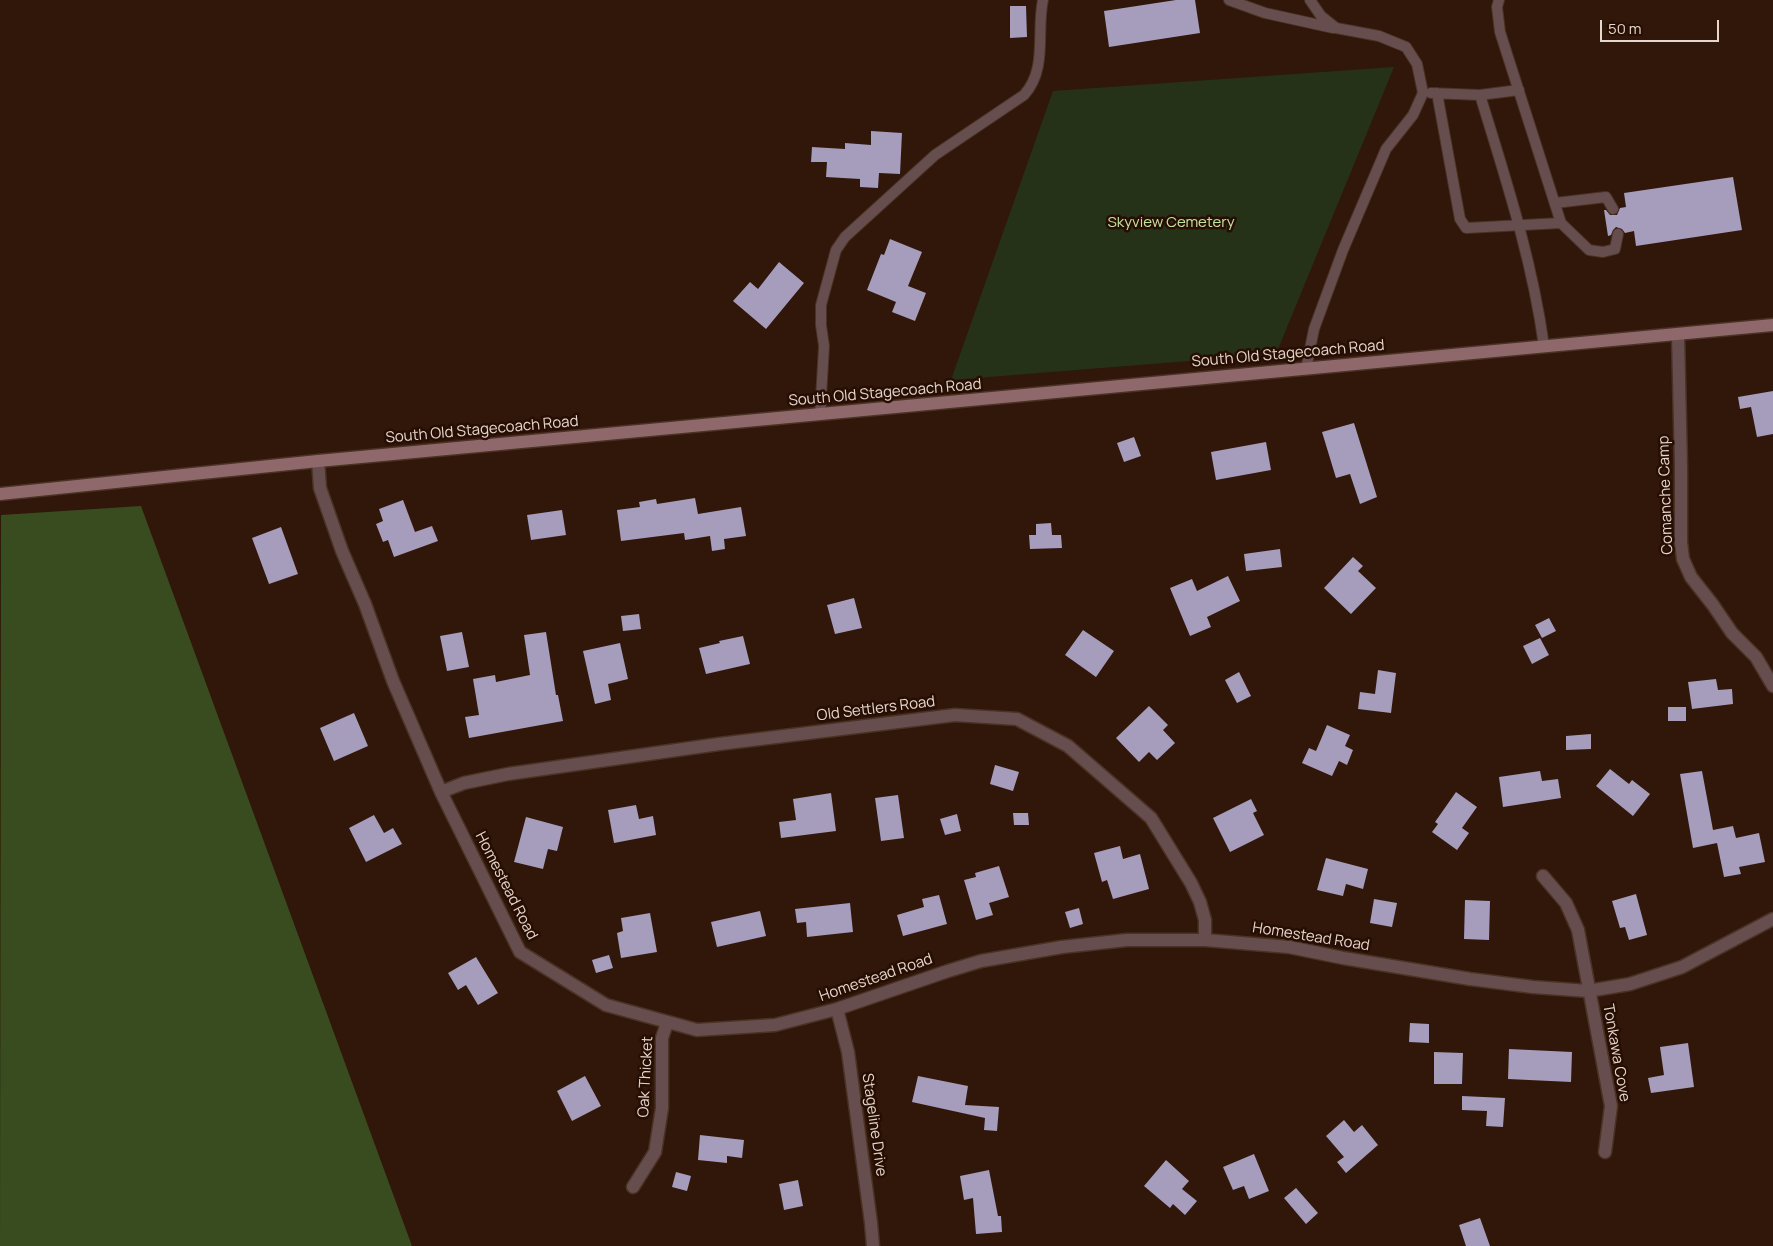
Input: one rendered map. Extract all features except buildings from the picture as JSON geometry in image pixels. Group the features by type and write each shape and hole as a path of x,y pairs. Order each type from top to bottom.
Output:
{"street":[{"name":"South Old Stagecoach Road","path":"0,494 318,462 1773,325"},
{"name":"Comanche Camp","path":"1678,334 1681,542 1683,559 1691,577 1732,633 1756,657 1773,686"},
{"name":"Homestead Road","path":"318,462 320,488 342,551 393,681 441,792 520,952 606,1005 697,1030 775,1025 837,1009 981,961 1062,947 1127,940 1205,940 1289,947 1470,979 1533,987 1588,991 1630,984 1682,967 1773,919"},
{"name":"Old Settlers Road","path":"441,792 464,783 508,774 719,744 955,716 1017,719 1068,746 1151,818 1191,882 1200,902 1205,920 1205,940"},
{"name":"Tonkawa Cove","path":"1543,876 1566,904 1578,930 1611,1106 1605,1152"},
{"name":"Stageline Drive","path":"837,1009 848,1052 873,1246"},
{"name":"Oak Thicket","path":"633,1187 654,1152 662,1108 662,1038 667,1023"}],"lane":[{"path":"820,415 824,346 821,305 836,250 845,237 935,155 1024,95 1030,88 1039,64 1043,0"},
{"path":"1229,0 1265,13 1379,36 1406,47 1417,64 1423,93 1413,115 1386,149 1354,224 1314,329 1306,369"},
{"path":"1310,0 1321,16 1336,28"},
{"path":"1499,0 1497,7 1500,32 1561,223 1589,250 1603,252 1615,249 1618,234"},
{"path":"1423,93 1480,95 1519,90"},
{"path":"1436,94 1460,219 1466,228 1561,223"},
{"path":"1480,95 1520,226 1538,299 1544,346"},
{"path":"1554,203 1606,197 1614,209"}],"green space":[{"name":"Skyview Cemetery","path":"1394,67 1276,354 951,380 1053,91"},
{"path":"141,506 412,1246 0,1246 1,515"}]}
